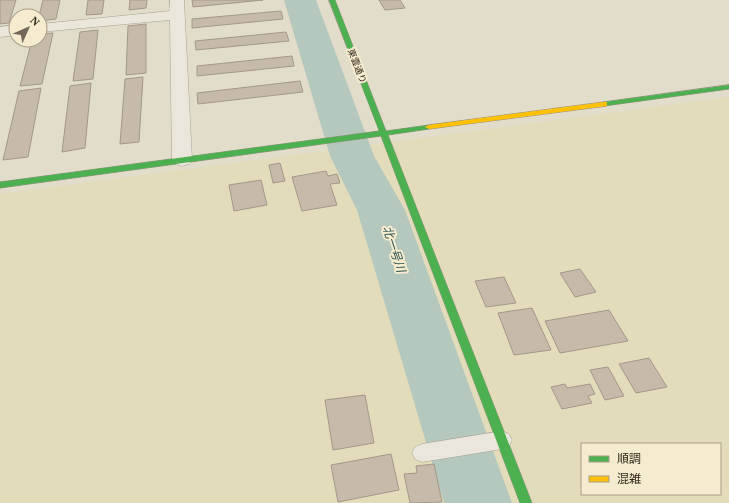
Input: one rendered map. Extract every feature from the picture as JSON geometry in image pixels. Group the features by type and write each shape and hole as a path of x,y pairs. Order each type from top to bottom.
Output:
{"street":[{"name":"東雲通り","path":"332,0 526,503"},
{"path":"48,27 177,7 182,160"},
{"path":"0,185 729,87"}],"lane":[{"path":"422,453 502,440"}],"shaded area":[{"path":"729,97 729,503 0,503 0,194"}],"building":[{"path":"0,0 16,0 14,8 8,8 8,23 0,24"},
{"path":"43,0 60,0 56,19 48,20 48,8 41,8"},
{"path":"88,0 104,0 102,14 86,15"},
{"path":"130,0 147,0 146,8 129,10"},
{"path":"192,0 263,0 193,7"},
{"path":"379,0 400,0 405,8 385,10"},
{"path":"281,11 283,19 192,28 192,19"},
{"path":"146,24 146,73 126,75 128,26"},
{"path":"98,30 93,79 73,81 80,32"},
{"path":"286,32 289,41 196,50 195,41"},
{"path":"48,33 53,33 42,84 20,86 30,48 48,48"},
{"path":"292,56 294,66 197,76 197,66"},
{"path":"143,77 139,142 120,144 125,79"},
{"path":"300,81 303,92 198,104 197,93"},
{"path":"91,83 85,148 62,152 70,86"},
{"path":"41,88 28,157 3,160 19,91"},
{"path":"280,163 285,181 273,183 269,165"},
{"path":"326,171 328,176 337,174 340,183 330,184 337,205 302,211 292,177"},
{"path":"261,180 267,205 234,211 229,185"},
{"path":"580,269 596,292 575,297 560,273"},
{"path":"504,277 516,303 486,307 475,281"},
{"path":"532,308 551,350 514,355 498,313"},
{"path":"609,310 628,341 560,353 545,321"},
{"path":"649,358 667,387 636,393 619,364"},
{"path":"608,367 624,396 605,400 590,370"},
{"path":"565,384 567,388 590,384 595,394 588,396 592,403 562,409 551,387"},
{"path":"365,395 374,443 333,450 325,400"},
{"path":"391,454 399,490 338,502 331,465"},
{"path":"434,464 442,502 410,503 404,474 417,473 416,466"}],"waterway":[{"name":"北一号川","path":"300,0 352,156 381,210 478,503"}],"traffic: fast":[{"path":"332,0 526,503"},
{"path":"604,104 729,87"},
{"path":"0,185 429,127"}],"traffic: slow":[{"path":"429,127 604,104"}]}
